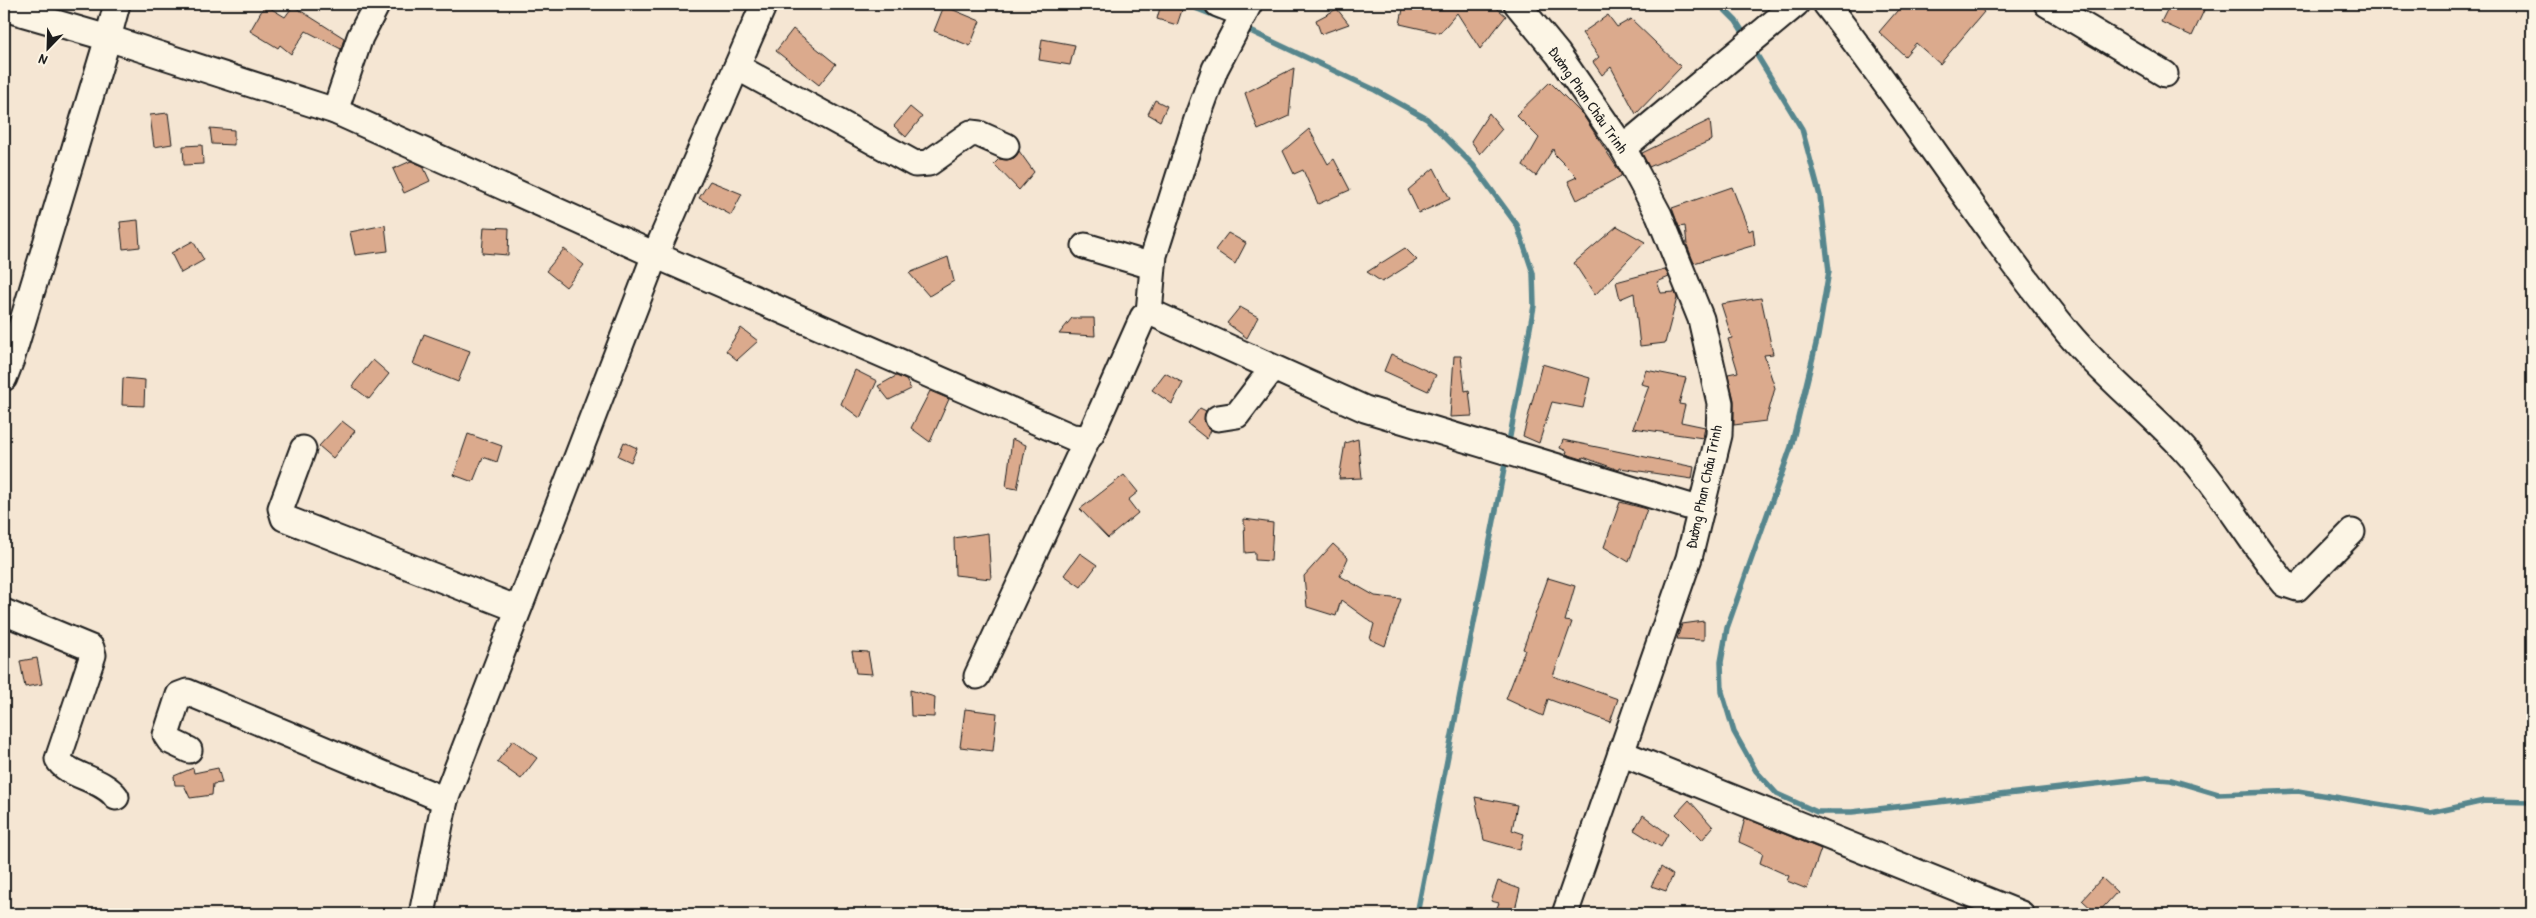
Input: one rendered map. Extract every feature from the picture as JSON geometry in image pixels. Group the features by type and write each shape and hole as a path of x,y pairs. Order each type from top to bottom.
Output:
{"street":[{"path":"4,378 117,4"},
{"path":"335,111 360,36 377,4"},
{"path":"422,914 445,800 655,255 764,4"},
{"path":"1149,313 1152,266 1159,238 1215,69 1241,19 1218,4"},
{"name":"Đường Phan Châu Trinh","path":"1516,4 1558,54 1623,148 1659,215 1701,319 1720,403 1719,435 1689,558 1565,914"},
{"path":"1623,148 1796,4"},
{"path":"1826,4 1858,45 1982,219 2069,334 2112,381 2183,448 2231,508 2286,584 2297,588 2352,532"},
{"path":"2047,4 2165,74"},
{"path":"4,8 108,38 335,111 655,255 1072,437 1088,437"},
{"path":"737,67 915,164 929,163 971,133 979,134 1006,146"},
{"path":"1085,246 1152,266"},
{"path":"977,676 1142,317 1149,313"},
{"path":"1149,313 1365,409 1700,510"},
{"path":"1218,418 1237,415 1272,369"},
{"path":"303,449 281,508 284,518 518,609"},
{"path":"4,612 91,648 93,655 58,759 64,766 106,786 116,797"},
{"path":"189,750 170,741 166,735 179,695 187,692 445,800"},
{"path":"1621,753 2021,914"}],"building":[{"path":"1161,4 1182,10 1177,25 1157,19"},
{"path":"1404,4 1492,4 1506,16 1480,49 1457,13 1440,33 1400,24"},
{"path":"1903,4 1975,4 1984,12 1940,64 1916,43 1905,56 1879,32"},
{"path":"2170,4 2207,4 2192,36 2161,22"},
{"path":"265,5 285,17 293,6 344,38 341,49 306,31 291,54 280,45 278,48 250,31"},
{"path":"944,6 980,21 970,46 934,31"},
{"path":"1337,9 1349,24 1321,34 1316,20"},
{"path":"1608,15 1617,27 1631,19 1681,67 1636,114 1611,67 1602,75 1593,62 1599,57 1582,33"},
{"path":"793,29 836,64 819,85 776,51"},
{"path":"1042,39 1075,45 1070,65 1039,60"},
{"path":"1294,68 1289,116 1258,130 1245,93"},
{"path":"1550,82 1583,115 1621,174 1621,176 1577,200 1568,181 1577,177 1555,155 1553,149 1536,176 1523,166 1539,138 1516,115"},
{"path":"1155,100 1167,106 1160,121 1148,114"},
{"path":"910,107 922,117 906,137 894,126"},
{"path":"168,113 172,144 154,147 150,115"},
{"path":"1489,113 1502,129 1480,154 1471,141"},
{"path":"1710,120 1712,140 1649,167 1642,153"},
{"path":"210,128 234,130 234,145 212,144"},
{"path":"1309,129 1328,164 1334,159 1350,190 1318,204 1303,170 1294,174 1283,151"},
{"path":"202,145 203,164 184,165 183,146"},
{"path":"1019,151 1034,172 1019,190 994,164 999,159 1007,160 1014,158"},
{"path":"411,161 423,166 430,181 404,193 393,169"},
{"path":"1434,168 1450,199 1419,213 1408,190"},
{"path":"710,181 742,194 731,215 699,198"},
{"path":"1732,187 1749,231 1753,229 1755,245 1694,263 1687,245 1685,226 1679,227 1672,208"},
{"path":"138,220 140,247 123,249 120,222"},
{"path":"385,225 388,251 355,255 350,232"},
{"path":"1617,226 1645,242 1595,295 1574,263"},
{"path":"484,227 509,228 508,255 482,253"},
{"path":"1228,233 1246,243 1235,264 1215,250"},
{"path":"193,241 204,260 181,273 171,253"},
{"path":"1405,248 1417,260 1382,282 1367,272"},
{"path":"564,249 584,265 566,287 546,271"},
{"path":"948,257 954,281 929,296 909,273"},
{"path":"1665,269 1669,277 1657,282 1661,293 1675,292 1677,298 1665,343 1640,346 1634,293 1620,299 1616,282"},
{"path":"1761,298 1773,354 1764,355 1775,388 1766,421 1734,425 1734,400 1728,374 1738,372 1728,339 1732,338 1721,304"},
{"path":"1240,307 1258,317 1247,338 1227,323"},
{"path":"1072,318 1094,318 1095,336 1059,334"},
{"path":"741,328 758,341 737,360 726,351"},
{"path":"424,334 470,351 458,382 413,364"},
{"path":"1391,354 1436,375 1428,391 1384,371"},
{"path":"1454,356 1461,356 1465,391 1469,390 1472,416 1450,417"},
{"path":"373,360 389,374 369,399 352,386"},
{"path":"1542,364 1590,378 1583,408 1552,402 1539,443 1523,436"},
{"path":"855,370 877,381 860,418 841,404"},
{"path":"1646,370 1686,378 1679,404 1685,405 1681,422 1705,427 1703,438 1633,428 1649,386 1641,384"},
{"path":"1165,373 1183,383 1172,404 1152,390"},
{"path":"896,376 906,380 911,389 889,400 878,386"},
{"path":"123,378 145,380 144,406 122,405"},
{"path":"930,391 949,399 930,442 911,428"},
{"path":"1200,408 1206,411 1204,421 1211,430 1207,439 1188,424"},
{"path":"342,421 355,431 333,458 319,446"},
{"path":"468,434 502,446 497,462 483,457 473,482 454,475"},
{"path":"1012,439 1026,445 1017,489 1006,487"},
{"path":"1358,439 1362,478 1339,479 1345,443"},
{"path":"1563,440 1694,467 1692,479 1620,468 1619,470 1583,457 1582,459 1566,454 1567,451 1560,448"},
{"path":"624,442 637,448 631,462 618,456"},
{"path":"1124,475 1138,492 1128,500 1138,513 1108,538 1080,509"},
{"path":"1620,502 1647,509 1629,562 1604,547"},
{"path":"1244,519 1273,523 1271,561 1255,560 1255,552 1245,553"},
{"path":"988,533 991,579 955,575 954,538"},
{"path":"1333,544 1348,558 1340,576 1375,596 1401,599 1385,646 1370,639 1374,624 1341,600 1336,616 1307,607 1304,576"},
{"path":"1080,553 1097,565 1081,587 1064,575"},
{"path":"1548,578 1575,586 1565,621 1572,622 1553,676 1618,699 1610,722 1548,699 1543,716 1506,699 1525,650 1523,649"},
{"path":"1704,621 1704,640 1677,639 1682,624"},
{"path":"852,651 868,652 872,674 856,673"},
{"path":"37,658 42,684 25,687 20,661"},
{"path":"910,690 935,697 934,717 911,716"},
{"path":"965,709 997,713 993,751 960,747"},
{"path":"513,740 537,758 521,779 497,762"},
{"path":"193,768 194,773 218,768 222,783 213,784 212,795 190,798 184,785 175,785 174,776"},
{"path":"1475,797 1517,805 1512,830 1524,834 1520,850 1484,840"},
{"path":"1689,800 1713,827 1702,840 1676,814"},
{"path":"1643,815 1668,834 1661,847 1634,830"},
{"path":"1745,818 1821,849 1807,889 1787,881 1789,876 1760,863 1763,853 1739,842"},
{"path":"1661,867 1673,875 1666,891 1651,886"},
{"path":"2102,878 2117,892 2097,914 2082,900"},
{"path":"1498,881 1520,889 1514,914 1494,914 1499,903 1491,901"}],"waterway":[{"path":"1185,4 1218,17"},
{"path":"1719,4 1736,21 1746,37"},
{"path":"1242,27 1375,90 1427,119 1473,165 1517,225 1533,273 1534,306 1508,447"},
{"path":"1752,47 1802,129 1820,196 1829,271 1818,336 1791,447 1727,628 1721,662 1722,692 1734,732 1756,771 1777,794 1817,812 1852,812 2147,778 2171,780 2218,794 2298,791 2431,813 2484,801 2532,802"},
{"path":"1417,914 1506,459"}]}
